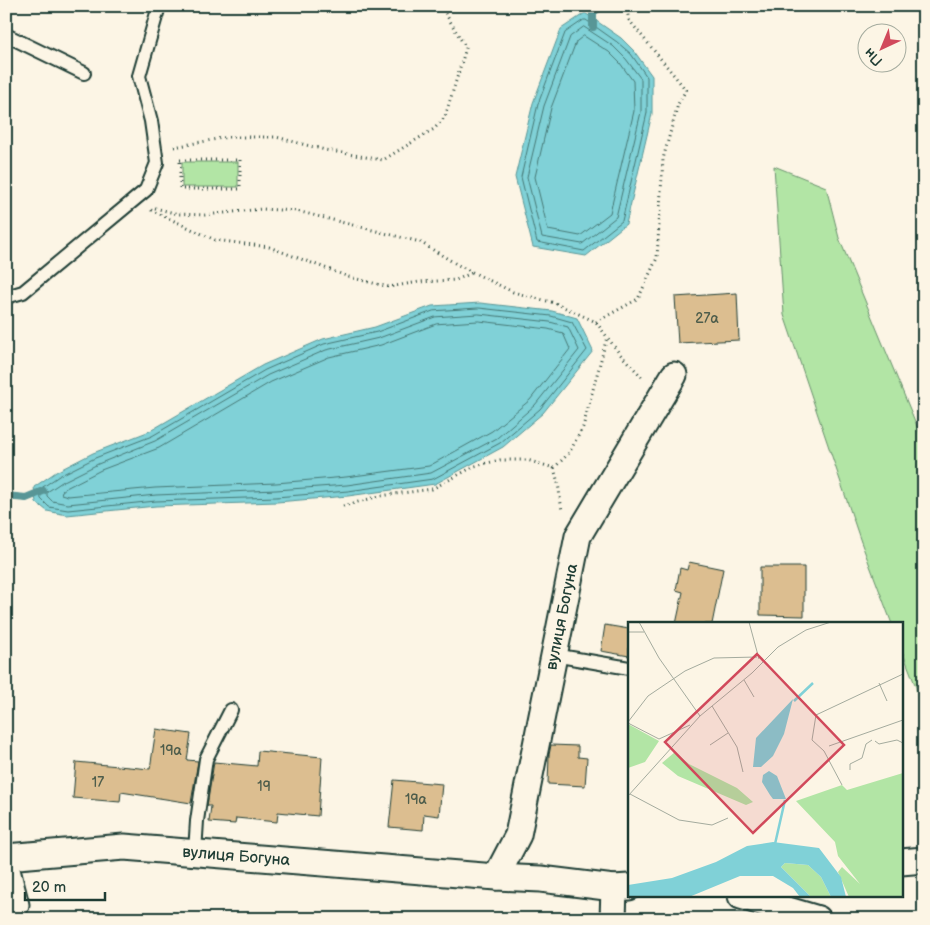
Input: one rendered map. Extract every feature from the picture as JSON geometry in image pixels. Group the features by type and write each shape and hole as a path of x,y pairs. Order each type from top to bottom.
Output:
{"street":[{"name":"вулиця Богуна","path":"496,877 518,836 578,536 674,375"},
{"name":"вулиця Богуна","path":"6,857 124,847 540,879 621,888"},
{"path":"902,862 924,860"},
{"path":"6,866 18,914"},
{"path":"612,919 621,888"},
{"path":"748,898 818,919"}],"lane":[{"path":"6,297 23,292 146,190 157,164 151,121 139,76 159,6"},
{"path":"6,35 84,73"},
{"path":"554,655 628,668"},
{"path":"195,852 196,822 206,760 231,710"}],"path":[{"path":"155,151 228,137 276,137 325,150 383,160 434,129 445,117 466,48 441,6"},
{"path":"596,322 638,299 657,258 663,159 678,104 686,90 629,20 626,6"},
{"path":"180,160 240,160 240,189 180,189 180,160"},
{"path":"132,201 215,240 269,246 349,277 389,287 419,282 456,280 474,272"},
{"path":"132,201 178,214 205,215 262,209 297,211 420,242 458,265 513,292 555,303 596,322 644,378 649,416"},
{"path":"554,468 570,453 583,427 607,337"},
{"path":"343,506 380,496 432,489 475,466 500,460 527,460 554,468"},
{"path":"554,468 558,483 560,509"}],"green space":[{"path":"182,162 238,162 238,187 182,187"},
{"path":"774,166 826,187 839,238 924,443 924,757 916,687 902,651 902,622 891,622 861,542 784,315"}],"water":[{"path":"585,13 621,38 634,51 652,76 652,114 626,224 586,256 533,247 515,177 533,103 561,29"},
{"path":"480,303 552,311 577,318 593,351 543,413 503,447 435,484 348,496 277,502 156,506 67,515 47,511 36,502 34,487 56,472 93,453 150,431 263,365 323,339 375,327 432,306"}],"building":[{"path":"737,293 739,340 678,343 675,297"},
{"path":"689,562 723,569 712,622 676,622 683,592 676,590 680,568 687,570"},
{"path":"760,567 804,567 804,616 760,615"},
{"path":"605,625 628,629 628,656 601,651"},
{"path":"156,729 191,734 187,760 198,761 191,803 121,792 120,802 73,798 76,762 150,769"},
{"path":"551,745 578,746 578,757 587,758 585,786 548,784"},
{"path":"258,751 322,757 318,816 278,812 277,822 236,818 235,824 209,822 211,806 207,806 214,762 257,766"},
{"path":"394,780 442,784 439,816 424,814 423,830 389,827"}],"waterway":[{"path":"593,27 593,12 602,6"},
{"path":"6,496 26,498 43,491"}]}
